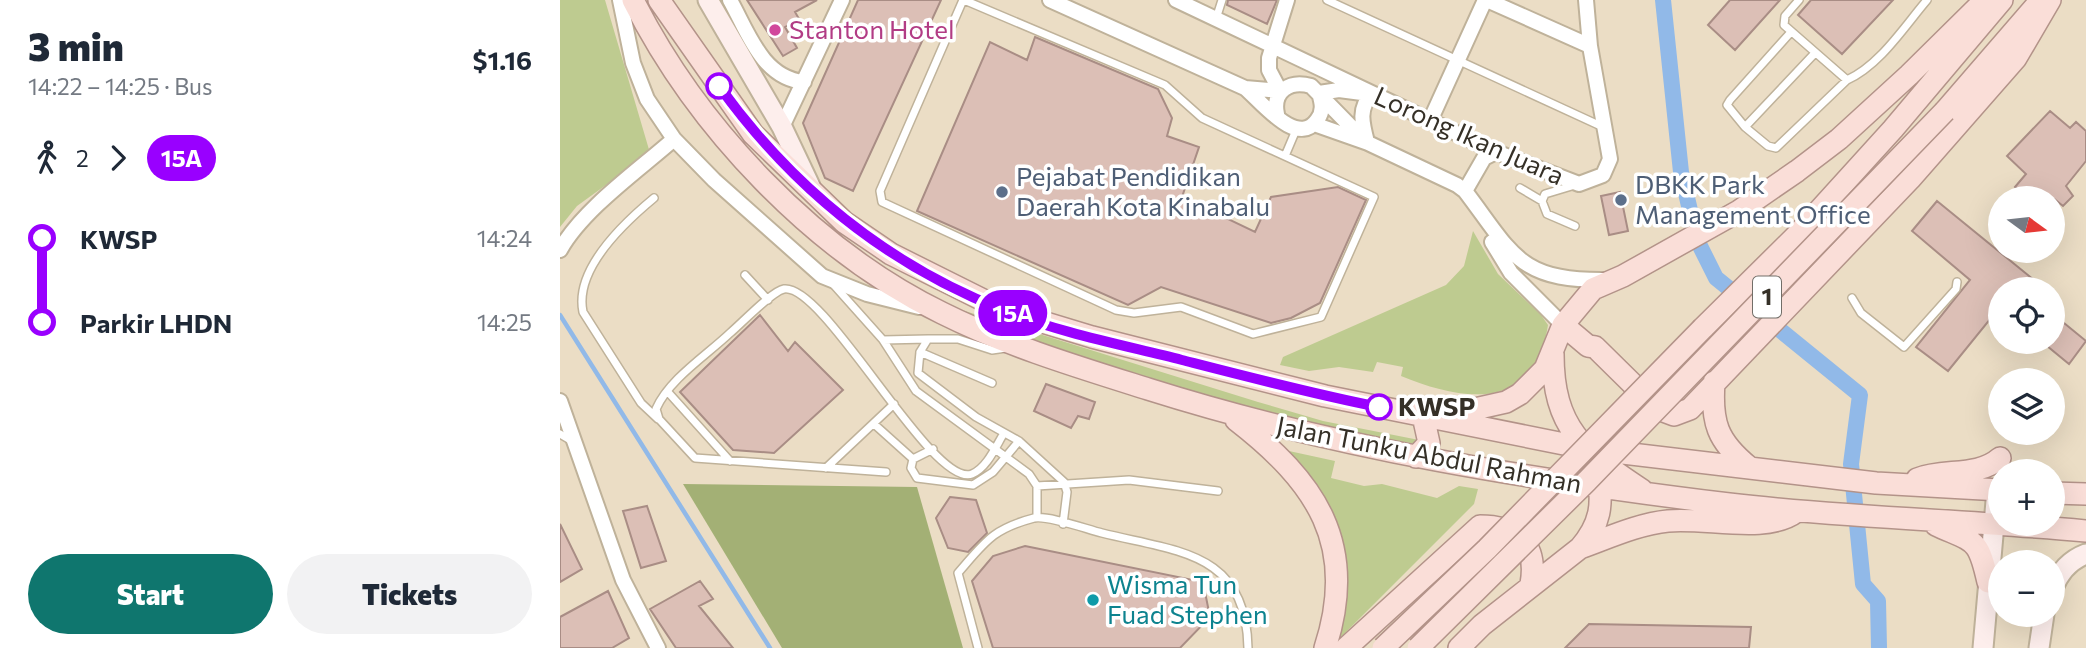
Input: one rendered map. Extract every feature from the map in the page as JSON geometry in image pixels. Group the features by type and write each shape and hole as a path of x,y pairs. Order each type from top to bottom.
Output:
{"main road":[{"name":"Jalan Tunku Abdul Rahman","path":"633,0 687,91 765,182 807,222 850,255 941,313 1017,346 1229,415 1348,445 1646,492 1841,513 1988,523"},
{"name":"Jalan Tunku Abdul Rahman","path":"659,0 753,134 844,222 891,254 1003,310 1130,347 1325,396 1589,449 1876,483 1988,489"},
{"path":"708,0 782,127 811,188"},
{"name":"1","path":"1383,648 1488,549 1795,237 1939,77 2002,0"},
{"name":"1","path":"1418,648 1587,481 1945,111 2041,0"},
{"path":"1563,325 1588,346 1595,347 1657,410 1674,415 1690,409 1910,179 2016,58 2050,0"},
{"path":"1416,457 1429,443 1429,418 1506,402 1520,394 1545,369 1563,325 1583,300 1611,280 1623,276 1739,211 1839,139 1977,4"},
{"path":"1583,300 1585,327 1595,341 1595,347"},
{"path":"1553,352 1553,386 1569,429 1589,449 1646,492"},
{"path":"1714,382 1714,423 1730,450 1749,467"},
{"path":"1229,415 1277,452 1309,489 1325,518 1338,569 1333,623 1325,648"},
{"path":"1580,548 1601,516 1600,486 1589,449"},
{"path":"1902,485 1924,476 1979,470 2000,458"},
{"path":"2065,493 2086,494"},
{"path":"1459,648 1531,584 1580,548 1666,521 1786,520 1801,509"},
{"path":"1924,520 1976,544 1982,551 1988,582 1983,648"},
{"path":"1346,648 1480,526 1501,526 1520,535 1534,567 1531,584"},
{"name":"Jalan Tunku Abdul Rahman","path":"2065,529 2086,531"},
{"path":"2065,569 2086,554"},
{"path":"2039,648 2042,627"}],"street":[{"path":"620,0 639,80 647,99 674,139 729,195 831,281 867,295 941,313"},
{"path":"730,0 768,66 784,77 804,82"},
{"path":"782,127 842,0"},
{"path":"1050,0 1245,88 1288,127 1296,130 1314,124 1368,143 1467,194 1506,248 1530,268 1570,279 1611,280"},
{"name":"Lorong Ikan Juara","path":"1176,0 1496,152 1579,184 1598,178 1607,170 1610,159 1590,47 1586,0"},
{"path":"1280,91 1269,70 1272,46 1287,0"},
{"path":"1430,121 1486,0 1590,47"},
{"path":"1276,114 1275,104 1280,91 1289,85 1300,83 1311,86 1368,143"},
{"path":"1245,88 1280,91"},
{"path":"1319,93 1339,90 1373,94"},
{"path":"1314,124 1322,111 1319,93"},
{"path":"1368,143 1362,111 1364,102 1373,94"},
{"path":"560,250 567,237 589,215 674,139"},
{"path":"1467,194 1484,159 1496,152"},
{"path":"1467,194 1511,273 1563,325"},
{"path":"560,401 623,580 651,645"}],"lane":[{"path":"964,0 1165,85 1202,118 1285,156 1374,197 1321,317 1253,334 1181,307 1133,313 1116,310 882,202 880,191 964,0"},
{"path":"1216,19 1222,0"},
{"path":"1327,0 1604,128"},
{"path":"1799,0 1783,20 1791,32 1847,80"},
{"path":"1791,32 1727,105 1745,127 1768,146 1776,148 1847,80 1872,62 1927,0"},
{"path":"1745,127 1815,53"},
{"path":"1285,156 1296,130"},
{"path":"1542,201 1545,194 1579,184"},
{"path":"1520,188 1542,201 1547,214 1575,226"},
{"path":"654,198 625,222 605,247 583,289 581,300 589,321 641,403 695,458 886,472"},
{"path":"745,275 768,300"},
{"path":"831,281 883,340 916,391 1029,474 1037,486 1037,517"},
{"path":"1852,298 1861,313 1904,347 1956,289 1957,282"},
{"path":"659,419 656,409 667,391 780,289 791,289 804,298 933,449 944,466 964,475 974,473 1004,433"},
{"path":"928,338 920,352 918,373 965,410 1019,441 1064,482 1067,492 1063,524"},
{"path":"883,340 958,339 992,350 1017,346"},
{"path":"920,352 992,383"},
{"path":"667,391 730,461"},
{"path":"826,468 894,404"},
{"path":"873,424 913,459 913,474 917,478 973,485 1008,457 1019,441"},
{"path":"560,433 576,443"},
{"path":"913,459 933,449"},
{"path":"931,479 944,466"},
{"path":"1037,486 1064,482 1129,480 1217,491"},
{"path":"978,648 958,573 994,533 1037,517 1203,558 1233,584 1248,627 1248,648"}],"green space":[{"path":"560,0 605,0 650,153 577,206 560,227"},
{"path":"1473,231 1498,274 1548,325 1541,353 1528,373 1512,386 1493,393 1449,391 1401,376 1403,367 1377,362 1373,372 1339,367 1309,371 1280,365 1283,357 1446,285 1464,266"},
{"path":"952,307 1258,402 1323,421 1419,440 1418,444 1368,437 1255,410 995,331"},
{"path":"1289,451 1335,461 1331,478 1364,486 1382,484 1437,498 1459,486 1478,489 1474,504 1336,642 1322,497"},
{"path":"683,484 917,487 963,648 782,648"}],"building":[{"name":"Stanton Hotel","path":"747,0 817,0 795,12 799,19 785,27 797,48 783,56"},
{"path":"858,0 941,0 853,191 825,178 803,123"},
{"path":"1228,0 1277,0 1267,24 1227,5"},
{"path":"1730,0 1780,0 1735,50 1708,25"},
{"path":"1811,0 1893,0 1842,54 1798,15"},
{"path":"1035,37 1158,89 1172,118 1167,136 1199,147 1182,197 1255,232 1271,197 1338,187 1366,200 1320,303 1291,318 1271,323 1161,287 1128,305 917,211 990,42 1027,60"},
{"path":"2050,111 2070,128 2076,122 2086,131 2086,161 2066,186 2073,196 2065,204 2065,186 2016,186 2026,174 2007,156"},
{"path":"1620,192 1628,231 1609,235 1601,196"},
{"path":"1937,201 1988,243 1988,263 2013,263 2030,277 1988,277 1988,322 1948,371 1916,347 1970,280 1912,231"},
{"path":"760,315 788,351 795,342 843,390 774,453 733,450 680,392"},
{"path":"2065,324 2086,341 2069,364 2057,354 2065,354"},
{"path":"1046,384 1095,402 1089,419 1078,416 1071,428 1034,411"},
{"path":"950,497 976,500 987,533 968,552 948,548 936,518"},
{"path":"647,506 666,561 641,568 623,511"},
{"path":"560,524 582,569 560,582"},
{"name":"Wisma Tun Fuad Stephen","path":"1025,546 1203,582 1210,617 1180,648 993,648 972,581 993,556"},
{"path":"700,581 713,599 699,606 733,648 676,648 650,609"},
{"path":"608,591 629,638 612,648 560,648 560,617"},
{"path":"1589,624 1751,627 1749,648 1565,648"}],"waterway":[{"path":"1663,0 1681,172 1697,240 1716,278 1860,395 1851,464 1863,584 1878,601 1879,648"},
{"path":"560,315 770,648"}],"bus line":[{"name":"15A","path":"719,86 753,134 844,222 891,254 929,275 1003,310 1092,337 1325,396 1379,407"}],"place":[{"name":"Stanton Hotel","path":"775,30"},
{"name":"Pejabat Pendidikan Daerah Kota Kinabalu","path":"1002,192"},
{"name":"DBKK Park Management Office","path":"1621,200"},
{"name":"KWSP","path":"1379,407"},
{"name":"Wisma Tun Fuad Stephen","path":"1093,600"}]}
